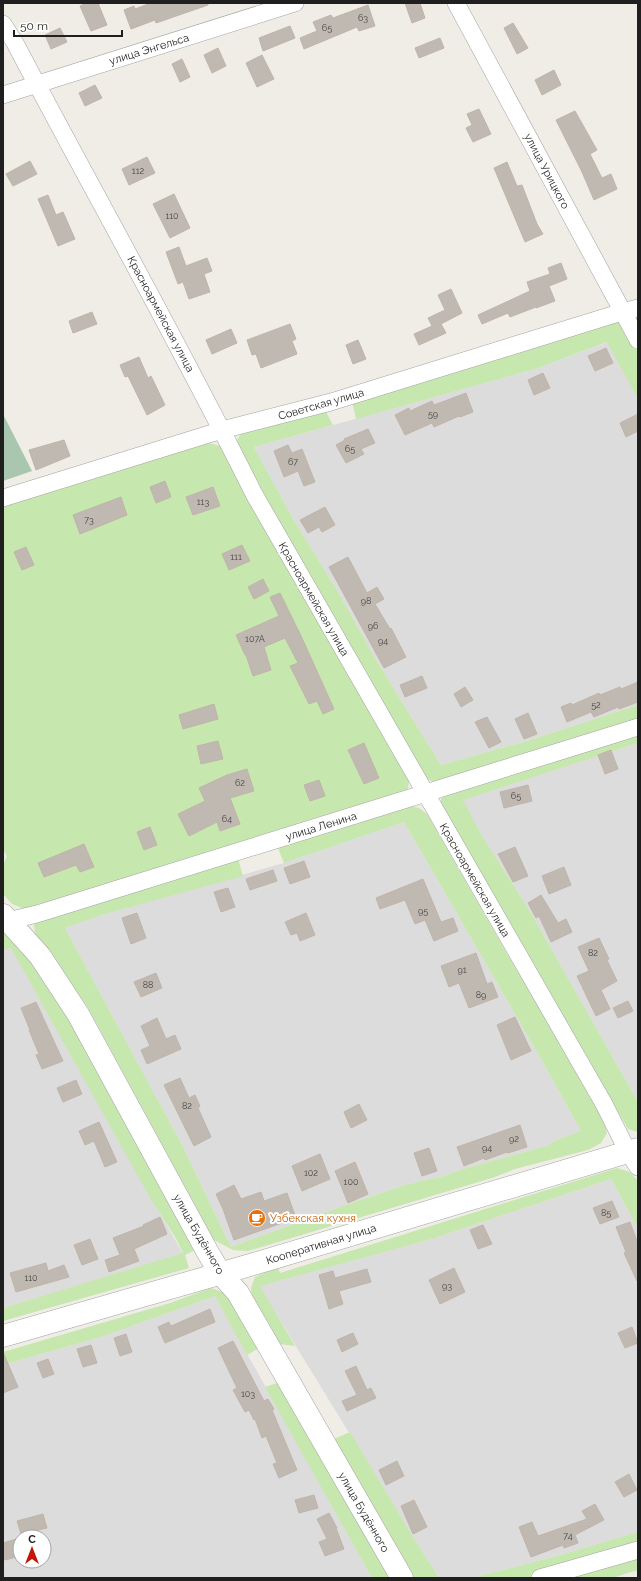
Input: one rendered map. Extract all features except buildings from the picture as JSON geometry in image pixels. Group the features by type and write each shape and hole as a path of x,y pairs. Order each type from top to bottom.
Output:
{"street":[{"name":"улица Энгельса","path":"3,95 296,3"},
{"name":"улица Урицкого","path":"456,3 630,310 638,340"},
{"name":"Красноармейская улица","path":"3,24 15,43 124,244 254,494 635,1156"},
{"name":"Советская улица","path":"3,498 222,430 331,402 630,310"},
{"name":"улица Ленина","path":"5,919 37,914 638,727"},
{"name":"улица Будённого","path":"5,919 40,956 78,1014 220,1273 238,1294 402,1578"},
{"name":"Кооперативная улица","path":"3,1336 635,1156"},
{"path":"540,1578 638,1550"}],"shaded area":[{"path":"608,342 638,399 638,705 530,740 441,765 375,658 338,592 292,517 254,447 535,369"},
{"path":"638,743 638,1102 531,913 481,834 462,800"},
{"path":"404,822 581,1131 556,1140 549,1145 463,1169 441,1177 408,1184 231,1247 182,1145 65,928 105,914 284,863"},
{"path":"11,947 183,1254 3,1308 3,950"},
{"path":"611,1179 638,1228 638,1532 557,1556 472,1578 439,1578 259,1286 432,1239"},
{"path":"215,1296 372,1578 3,1578 3,1365 104,1336"}],"green space":[{"path":"616,320 622,322 638,352 638,399 607,342 535,369 356,419 352,401"},
{"path":"324,408 333,425 254,447 292,517 338,592 375,658 441,765 530,740 638,705 638,720 434,782 425,778 239,451 237,440 242,432"},
{"path":"3,414 32,471 3,481"},
{"path":"208,443 221,446 409,780 408,789 402,794 30,911 12,904 3,894 3,865 7,856 3,850 3,506"},
{"path":"638,733 638,743 463,800 481,834 531,913 638,1102 638,1132 628,1129 441,808 441,799 450,790"},
{"path":"407,805 419,808 427,814 510,959 554,1030 604,1120 607,1133 601,1143 588,1150 515,1169 492,1178 248,1251 233,1250 214,1240 87,1006 35,935 34,924 43,918 238,859 243,876 105,914 65,928 182,1145 231,1247 408,1184 441,1177 463,1169 549,1145 556,1140 581,1131 404,822 284,863 278,848"},
{"path":"3,933 6,933 46,979 197,1249 185,1255 189,1268 3,1321 3,1308 183,1253 175,1237 149,1196 11,948 3,950"},
{"path":"617,1168 630,1172 638,1181 638,1228 611,1179 432,1239 260,1286 295,1346 280,1344 252,1297 251,1288 255,1277 278,1267 280,1273"},
{"path":"211,1288 225,1293 259,1348 247,1355 215,1296 104,1336 3,1365 3,1352 170,1303"},
{"path":"280,1382 392,1578 372,1578 265,1387"},
{"path":"350,1432 439,1578 413,1578 332,1440"},
{"path":"638,1532 638,1544 526,1578 472,1578 557,1556"},
{"path":"638,1553 638,1570 612,1578 553,1578"}],"place":[{"name":"Узбекская кухня","path":"257,1218"}]}
